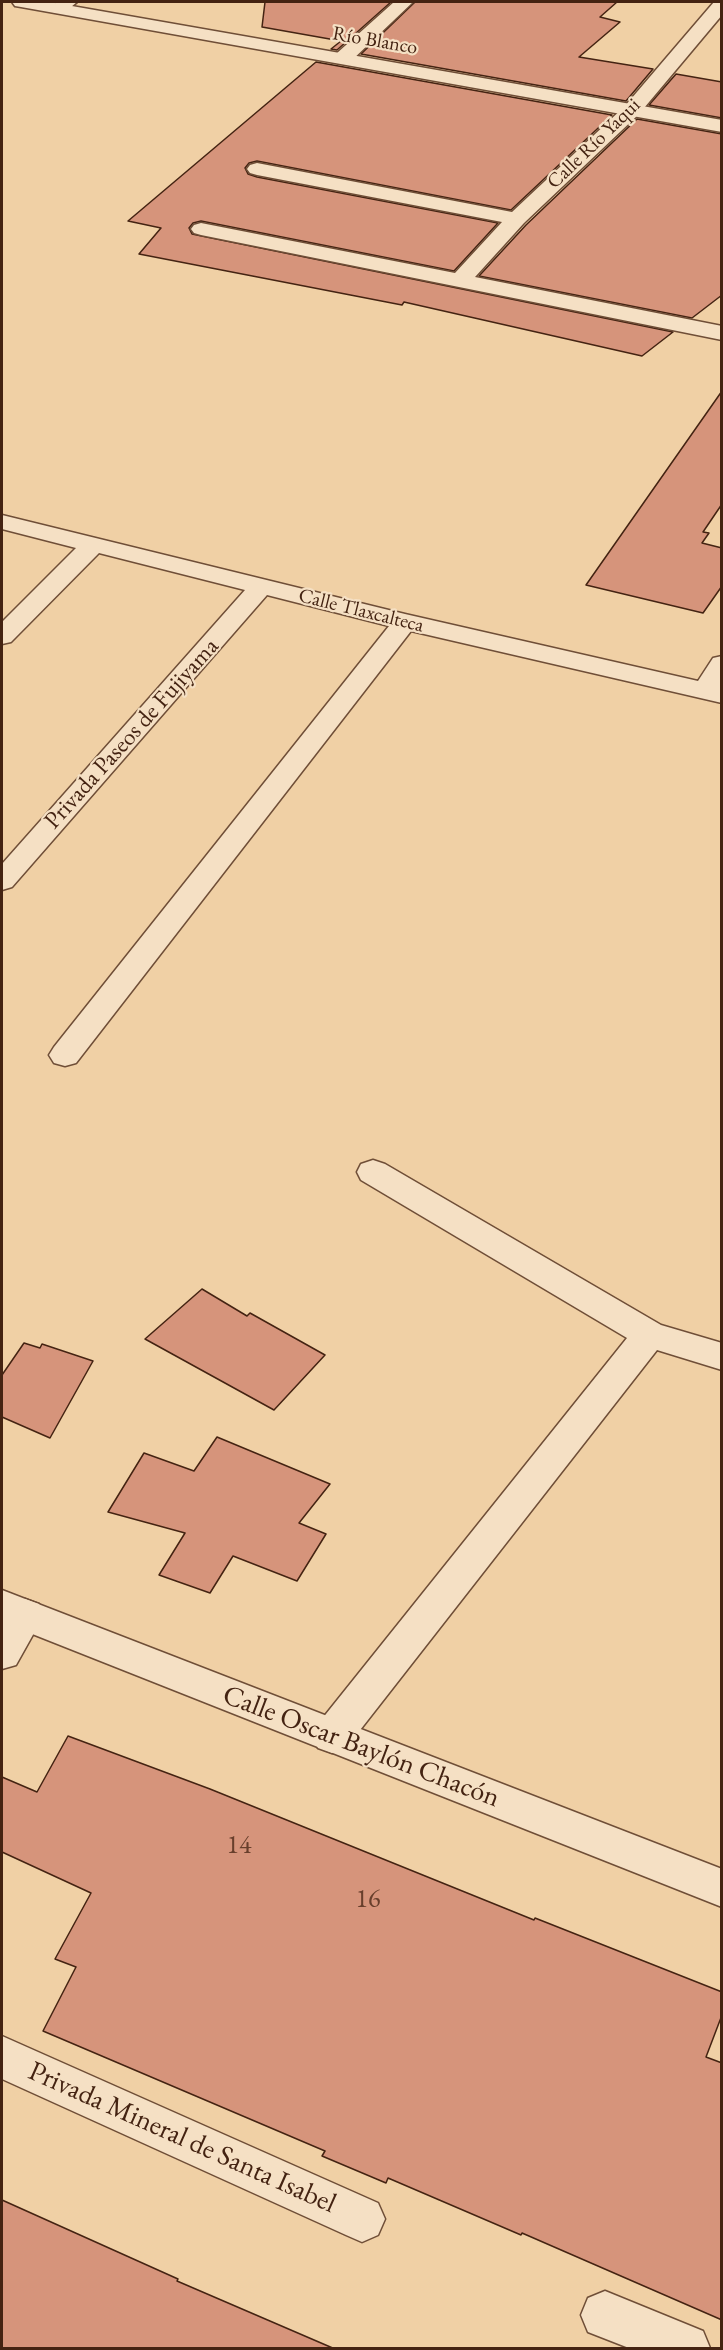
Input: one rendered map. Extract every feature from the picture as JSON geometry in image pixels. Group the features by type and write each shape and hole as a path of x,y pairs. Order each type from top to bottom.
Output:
{"street":[{"name":"Río Blanco","path":"21,2 64,5 722,126"},
{"path":"343,58 404,2"},
{"name":"Calle Río Yaqui","path":"461,280 517,219 632,110 722,3"},
{"path":"257,170 517,219"},
{"path":"201,229 722,333"},
{"name":"Calle Tlaxcalteca","path":"2,522 405,621 713,693"},
{"path":"2,636 93,545"},
{"name":"Privada Paseos de Fujiyama","path":"2,881 246,606 261,586"},
{"path":"65,1055 405,621"},
{"path":"713,693 722,664"},
{"path":"373,1172 649,1335 722,1357"},
{"path":"332,1736 649,1335"},
{"path":"2,1653 13,1610"},
{"name":"Calle Oscar Baylón Chacón","path":"13,1610 722,1888"},
{"name":"Privada Mineral de Santa Isabel","path":"2,2057 362,2219"},
{"path":"605,2315 686,2349"}],"building":[{"path":"265,2 391,2 337,50 331,49 341,41 262,27"},
{"path":"415,2 617,2 600,17 620,22 579,57 653,69 626,101 361,54"},
{"path":"316,62 612,115 511,210 257,161 249,163 245,168 248,174 257,177 498,223 454,271 201,221 193,223 189,228 192,234 673,332 642,356 404,302 402,305 139,254 161,228 128,221"},
{"path":"676,74 722,82 722,118 649,105"},
{"path":"637,119 722,134 722,295 692,318 479,276 526,225"},
{"path":"722,391 722,504 703,532 709,533 702,543 722,548 722,586 703,613 586,585"},
{"path":"202,1289 247,1316 250,1313 325,1355 274,1410 145,1339"},
{"path":"24,1343 40,1348 42,1344 93,1361 50,1438 2,1417 2,1375"},
{"path":"217,1437 330,1484 299,1523 326,1534 297,1581 233,1556 210,1593 159,1575 185,1533 108,1512 144,1453 194,1471"},
{"path":"68,1736 210,1789 534,1920 535,1918 722,1992 722,2015 706,2057 722,2063 722,2320 522,2233 521,2235 388,2178 386,2183 322,2156 325,2151 43,2031 76,1967 55,1959 91,1893 2,1852 2,1777 37,1792"},
{"path":"2,2200 178,2279 177,2281 335,2349 2,2349"}]}
